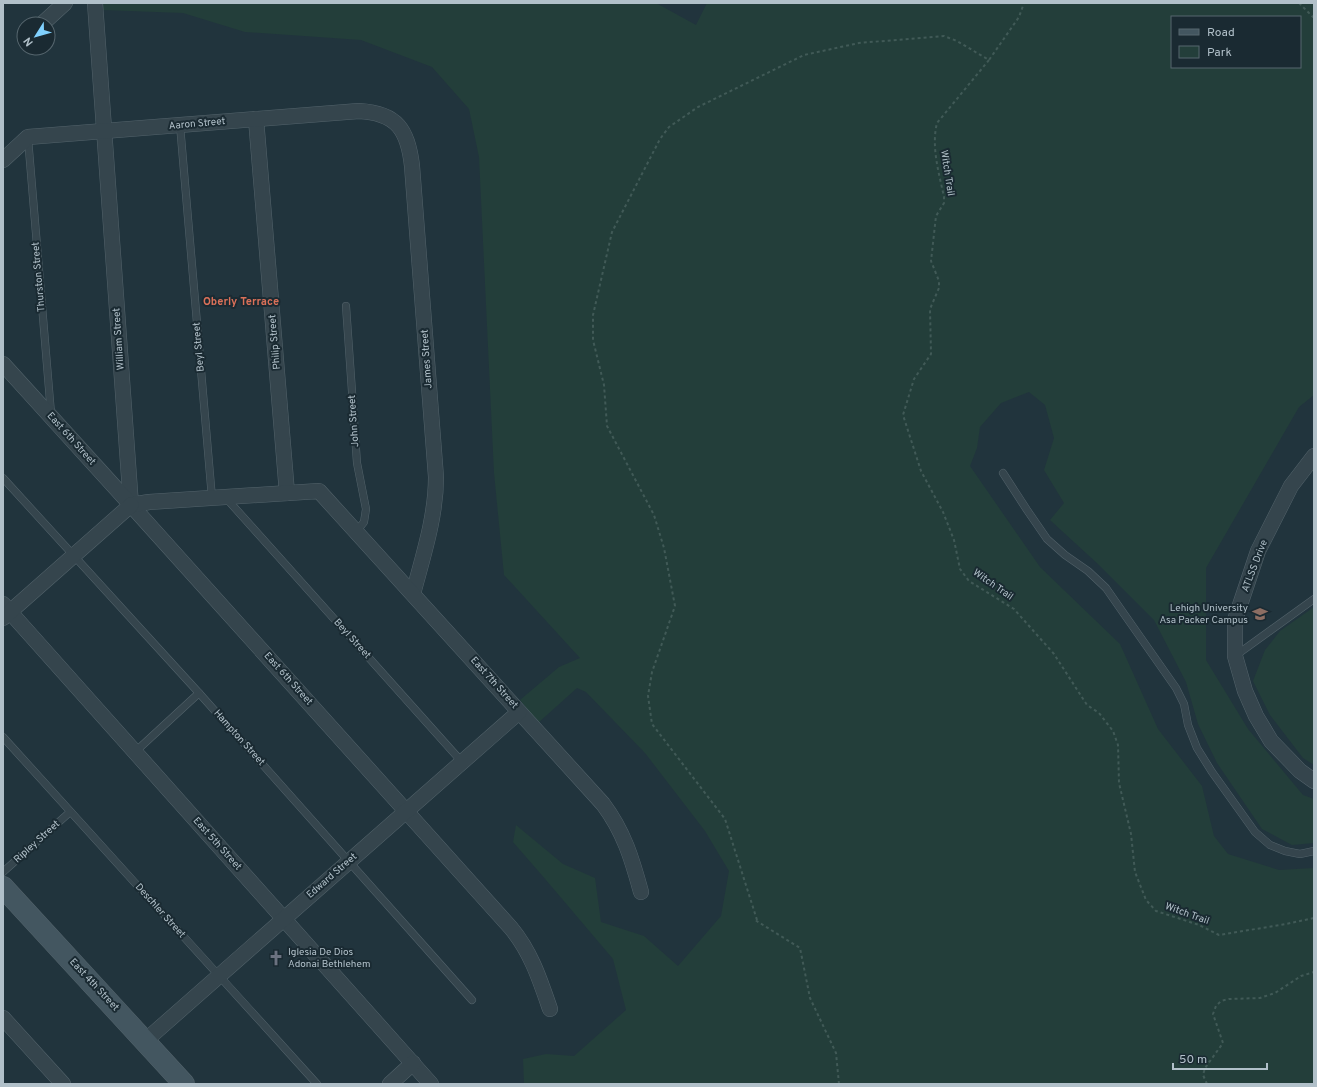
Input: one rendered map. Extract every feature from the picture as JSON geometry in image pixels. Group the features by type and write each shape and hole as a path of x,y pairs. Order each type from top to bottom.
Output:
{"main road":[{"name":"East 4th Street","path":"3,886 184,1084"}],"street":[{"path":"51,16 65,3"},
{"path":"84,3 95,8"},
{"name":"William Street","path":"95,8 131,505"},
{"name":"Aaron Street","path":"28,137 359,111 378,113 385,116 397,125"},
{"name":"Philip Street","path":"256,119 287,493"},
{"name":"James Street","path":"397,125 406,137 409,145 412,166 436,477 430,529 413,594"},
{"path":"3,160 28,137"},
{"name":"East 6th Street","path":"3,364 519,937 534,966 550,1009"},
{"name":"ATLSS Drive","path":"1314,456 1291,486 1258,551 1235,620 1235,656 1245,691 1256,716 1271,741 1300,771 1314,781"},
{"name":"East 7th Street","path":"287,493 319,491 603,804 611,814 623,836 629,850 641,892"},
{"path":"5,612 74,556 131,505 287,493"},
{"name":"East 5th Street","path":"5,612 135,752 431,1084"},
{"name":"Edward Street","path":"145,1041 519,712"},
{"path":"3,1018 63,1084"},
{"path":"390,1084 413,1063"}],"lane":[{"name":"Beyl Street","path":"180,125 219,498 462,762"},
{"name":"Thurston Street","path":"28,137 51,417"},
{"name":"John Street","path":"346,306 357,462 366,509 364,522 356,532"},
{"path":"1003,473 1027,510 1048,538 1065,555 1088,571 1106,588 1176,688 1184,704 1188,725 1197,748 1212,772 1255,832 1270,845 1285,851 1300,854 1314,852"},
{"name":"Hampton Street","path":"3,478 199,693 472,1000"},
{"path":"1235,656 1314,599"},
{"path":"135,752 199,693"},
{"name":"Deschler Street","path":"3,737 317,1084"},
{"name":"Ripley Street","path":"3,872 70,812"}],"path":[{"name":"Witch Trail","path":"1024,3 1019,17 989,60 937,123 935,130 935,153 944,203 936,216 931,261 939,281 939,288 930,310 931,354 914,379 902,415 921,471 943,512 954,540 960,569 969,581 1014,609 1054,654 1087,705 1099,713 1113,731 1118,745 1119,783 1131,834 1135,872 1146,900 1156,911 1200,925 1219,935 1314,918"},
{"path":"1298,3 1314,18"},
{"path":"839,1084 836,1053 810,998 800,948 755,920 757,920 725,819 652,724 648,696 652,672 675,606 664,548 654,515 607,426 604,385 593,340 593,315 612,232 660,139 669,127 698,107 804,55 859,43 944,36 957,41 989,60"},
{"path":"1207,1084 1203,1075 1205,1068 1223,1043 1213,1014 1216,1006 1221,1001 1229,999 1260,998 1268,996 1301,976 1314,972"}],"green space":[{"path":"103,3 656,3 696,25 707,3 1314,3 1314,395 1299,407 1206,568 1206,660 1248,729 1303,795 1314,799 1314,843 1292,845 1262,829 1217,763 1198,724 1186,682 1154,620 1099,565 1050,520 1064,503 1044,470 1054,438 1045,405 1029,392 1001,403 980,427 977,448 970,466 1040,567 1120,644 1158,729 1202,786 1214,836 1228,854 1279,870 1314,868 1314,1084 524,1084 523,1059 546,1054 574,1056 626,1010 613,959 513,842 516,825 563,864 595,878 601,922 644,936 678,966 721,916 729,871 705,831 645,753 586,692 577,688 538,723 520,700 559,667 580,658 504,575 494,473 479,157 469,109 432,67 361,40 245,32 183,13 103,10"},
{"path":"1314,607 1314,765 1303,758 1270,715 1253,681 1265,650 1280,631"}],"place":[{"name":"Lehigh University Asa Packer Campus","path":"1260,614"},
{"name":"Iglesia De Dios Adonai Bethlehem","path":"276,958"}],"district":[{"name":"Oberly Terrace","path":"241,302"}]}
